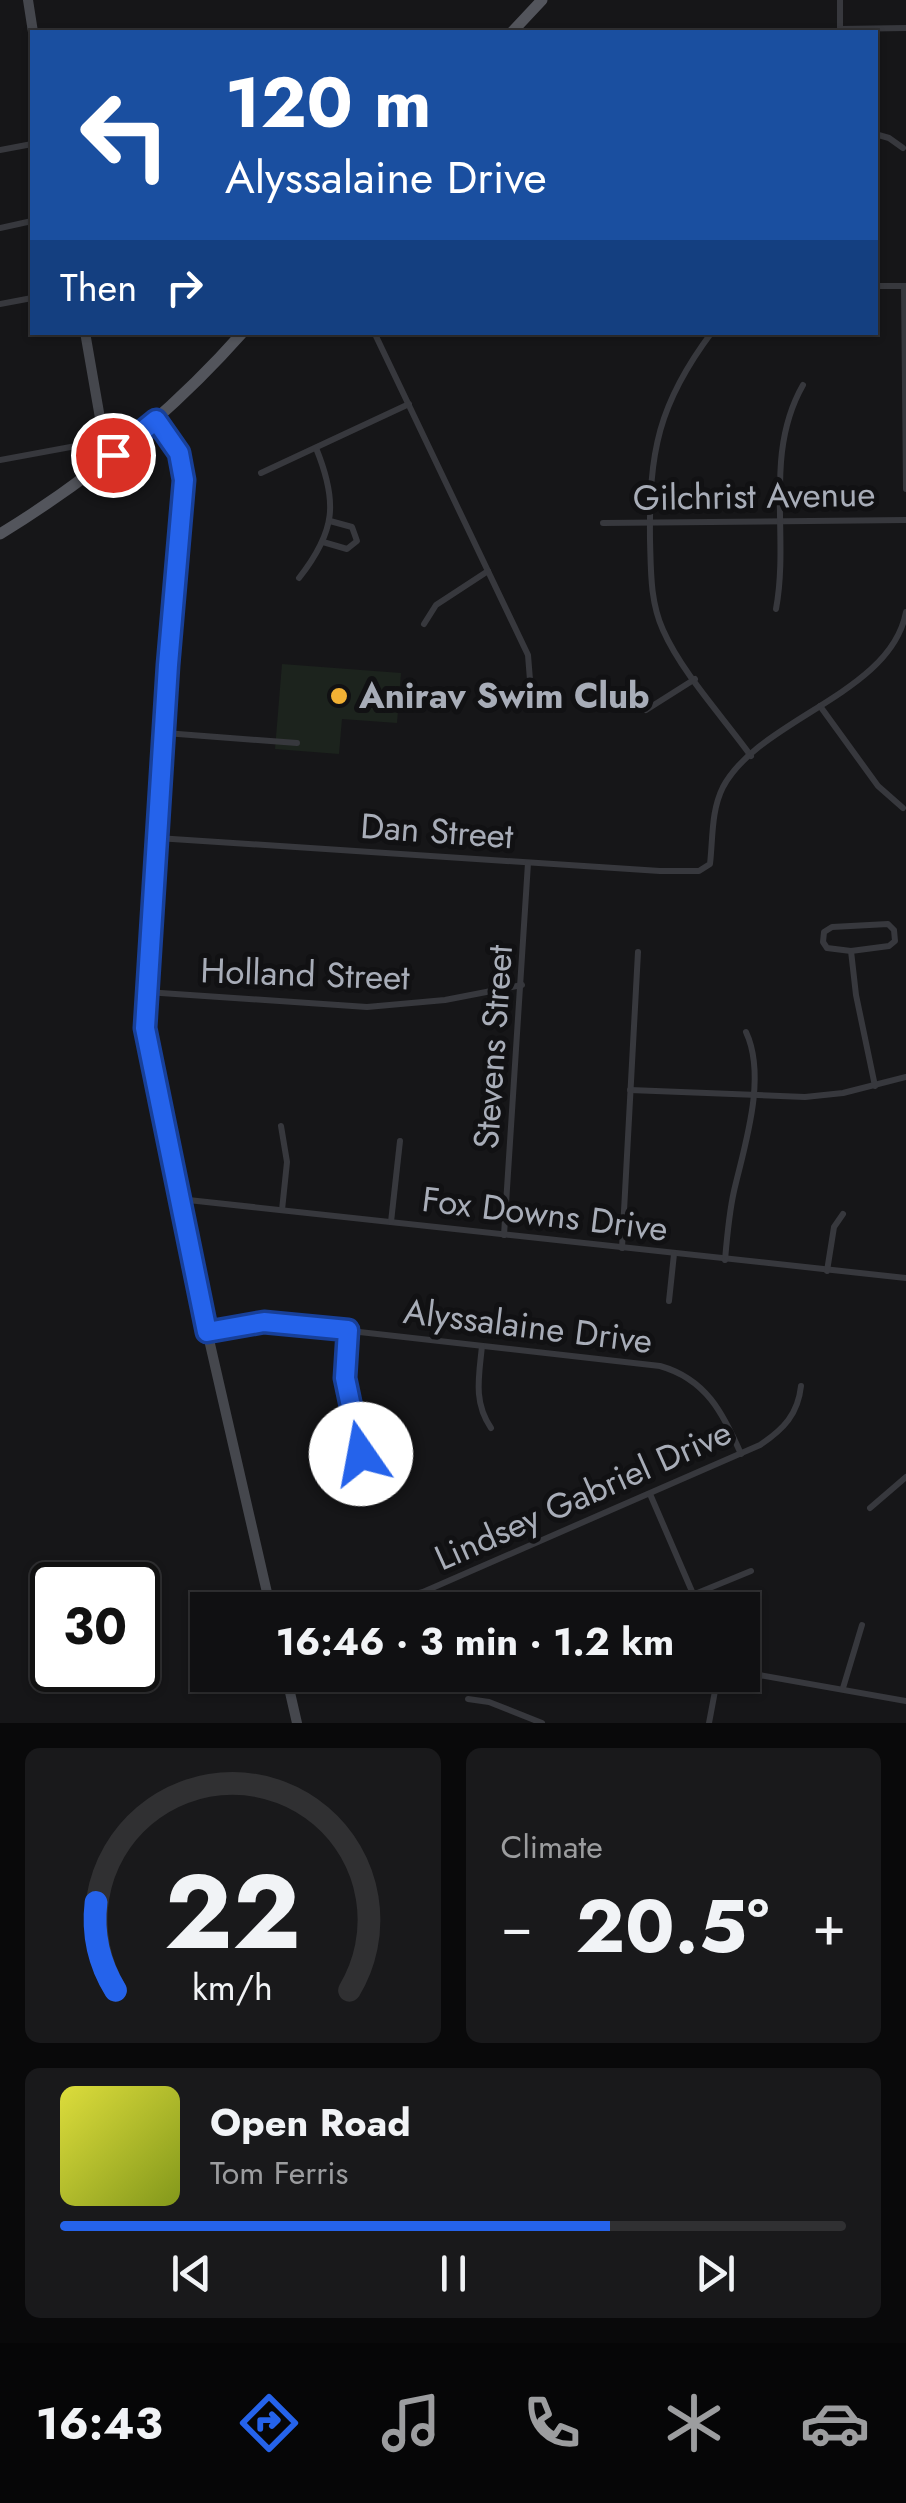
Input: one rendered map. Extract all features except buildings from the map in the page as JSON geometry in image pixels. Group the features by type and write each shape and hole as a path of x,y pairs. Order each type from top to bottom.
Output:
{"main road":[{"path":"514,30 542,0"},
{"path":"0,534 156,420 241,335"}],"street":[{"path":"28,0 33,30"},
{"path":"840,0 840,30 906,28"},
{"path":"878,135 903,148"},
{"path":"0,150 30,144"},
{"path":"0,228 30,222"},
{"path":"878,286 905,286 906,489"},
{"path":"0,304 30,298"},
{"path":"86,335 104,441 113,455"},
{"path":"375,335 528,655 530,680"},
{"path":"710,335 663,416 651,470 652,590 657,616 671,644 751,756 883,658 902,630 906,612"},
{"path":"776,610 781,450 793,402 803,385"},
{"path":"261,473 409,404"},
{"path":"156,420 179,453 185,496 156,838 145,1028 178,1199 267,1592"},
{"path":"0,460 104,441"},
{"path":"299,578 323,542 330,521 330,490 316,448"},
{"name":"Gilchrist Avenue","path":"603,523 906,520"},
{"path":"323,542 346,549 357,541 352,528 330,521"},
{"path":"424,624 436,604 488,571"},
{"path":"646,710 695,679"},
{"path":"820,706 878,786 903,808"},
{"path":"164,733 298,744"},
{"name":"Dan Street","path":"156,838 698,871 711,862 717,802 735,770 751,756"},
{"name":"Stevens Street","path":"504,1235 528,863"},
{"path":"888,924 894,930 894,941 888,946 851,951 828,948 823,942 824,932 832,927 888,924"},
{"path":"851,951 875,1086"},
{"path":"622,1248 638,952"},
{"name":"Holland Street","path":"146,992 393,1006 522,985"},
{"path":"725,1260 734,1192 750,1130 754,1050 746,1032"},
{"path":"630,1090 805,1097 906,1077"},
{"path":"280,1126 287,1162 282,1210"},
{"path":"391,1222 400,1141"},
{"name":"Fox Downs Drive","path":"178,1199 906,1278"},
{"path":"827,1271 834,1226 842,1214"},
{"path":"669,1302 674,1254"},
{"name":"Alyssalaine Drive","path":"207,1332 264,1322 646,1364 676,1371 715,1401 741,1454"},
{"path":"348,1330 345,1378 361,1454 374,1480"},
{"path":"482,1346 478,1398 482,1416 491,1428"},
{"name":"Lindsey Gabriel Drive","path":"424,1592 741,1454 788,1422 797,1408 801,1386"},
{"path":"870,1508 906,1478"},
{"path":"650,1494 692,1592"},
{"path":"698,1592 751,1571"},
{"path":"843,1688 862,1625"},
{"path":"760,1675 906,1701"},
{"path":"290,1692 297,1723"},
{"path":"709,1723 715,1692"},
{"path":"468,1700 489,1702 542,1723"}],"shaded area":[{"name":"Anirav Swim Club","path":"282,664 401,673 397,723 342,719 339,754 275,749"}],"place":[{"name":"Anirav Swim Club","path":"339,696"}],"route":[{"path":"113,455 156,420 179,453 184,480 145,1028 207,1332 255,1322 348,1330 345,1378 361,1454"}]}
